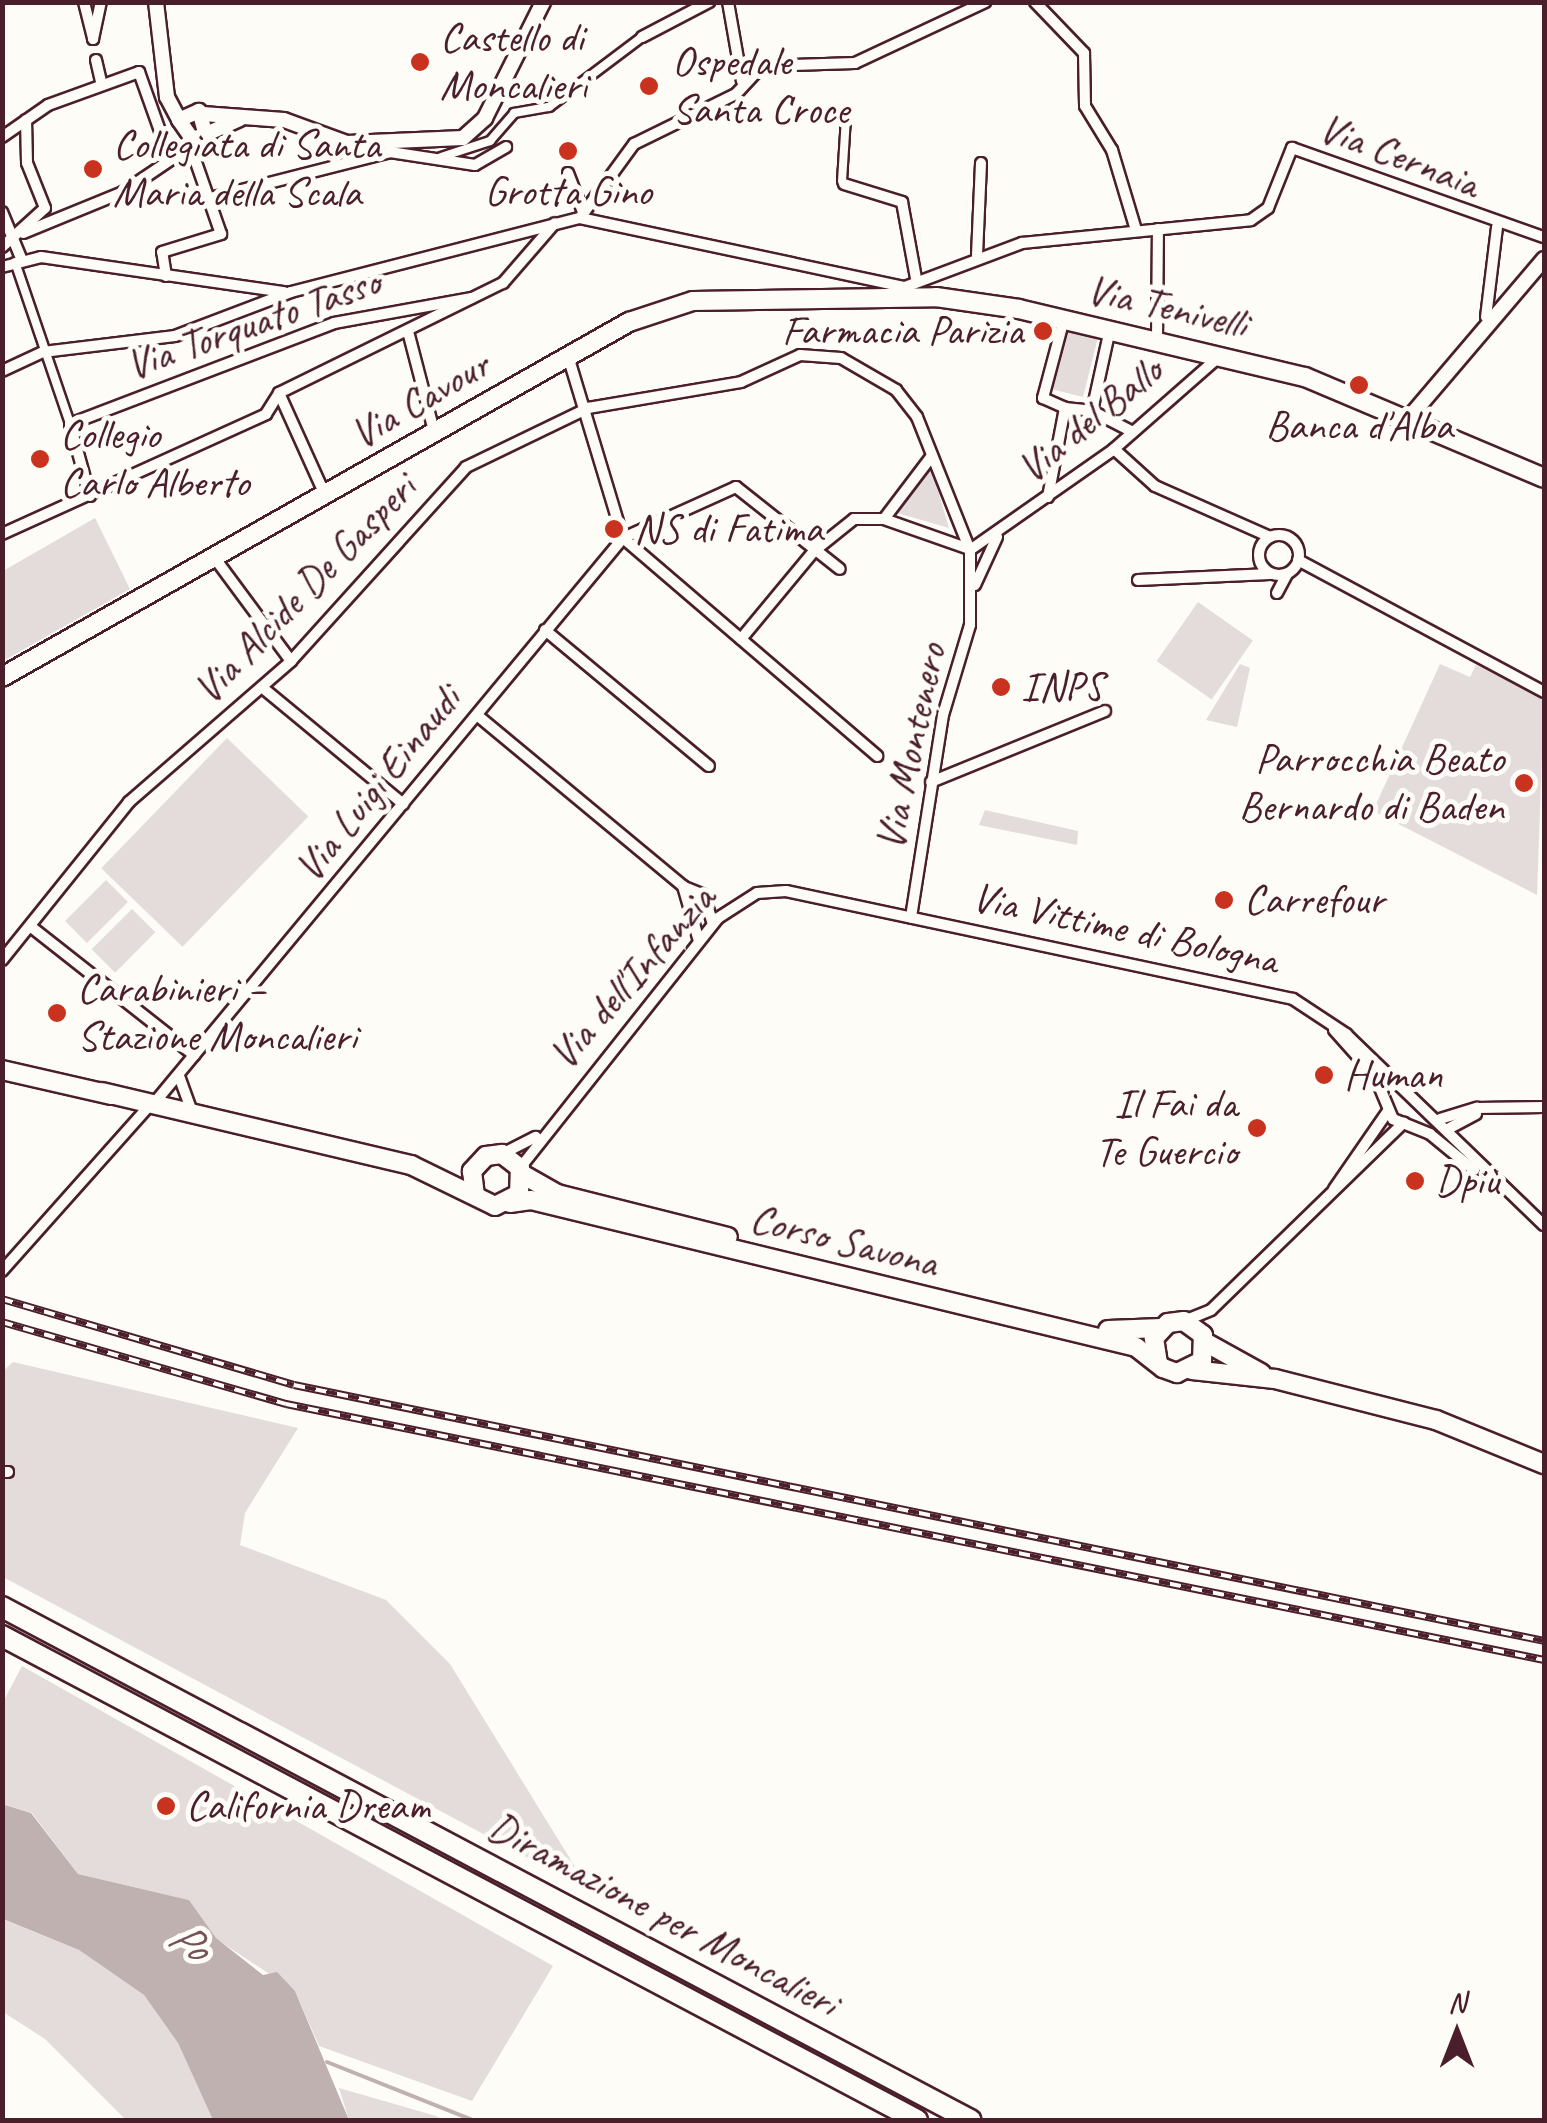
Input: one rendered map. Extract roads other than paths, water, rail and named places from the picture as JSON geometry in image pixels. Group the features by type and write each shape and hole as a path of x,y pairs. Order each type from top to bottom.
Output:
{"highway":[{"name":"Diramazione per Moncalieri","path":"2,1607 970,2120"},
{"name":"Diramazione per Moncalieri","path":"2,1636 917,2120"},
{"path":"842,2081 898,2120"},
{"path":"943,2106 984,2120"}],"main road":[{"name":"Via Tenivelli","path":"905,293 1064,318 1221,355 1406,418 1544,478"},
{"name":"Via Cavour","path":"2,677 568,356 693,301 905,293"},
{"path":"2,1061 11,1071 411,1165 475,1195 479,1160"},
{"path":"152,1104 194,1111 223,1122"},
{"path":"411,1165 479,1160 502,1154"},
{"name":"Corso Savona","path":"502,1154 521,1171 571,1198 1090,1326 1162,1328 1184,1321"},
{"path":"510,1203 521,1171"},
{"name":"Corso Savona","path":"475,1195 510,1203 531,1200 1120,1343 1158,1362 1192,1370"},
{"path":"1184,1321 1204,1338 1275,1379"},
{"path":"1158,1362 1162,1328"},
{"path":"1204,1338 1192,1370 1275,1379 1478,1432 1544,1464"}],"street":[{"path":"84,2 101,82"},
{"path":"94,50 101,2"},
{"path":"156,2 166,83 205,132"},
{"path":"206,198 390,148 450,142 475,131 543,2"},
{"path":"437,157 490,141 514,113 549,107 642,37 709,2"},
{"path":"2,371 43,352 175,336 291,292 556,223 583,209 634,144 736,94 742,80 728,2"},
{"path":"742,80 780,59 855,63 985,2"},
{"path":"1036,2 1084,53 1085,106 1113,150 1136,230"},
{"path":"2,137 26,120 101,82 139,72 170,159"},
{"path":"190,115 241,118 475,165 506,146"},
{"path":"166,276 162,252 221,234 188,144 190,115"},
{"path":"2,247 123,192 205,132 241,118"},
{"path":"846,118 843,182 902,202 916,278"},
{"path":"19,236 44,208 27,163 26,120"},
{"name":"Via Cernaia","path":"905,293 916,278 977,255 1262,214 1292,148 1497,227 1544,236"},
{"path":"977,255 980,163"},
{"path":"568,173 583,209"},
{"path":"583,209 905,293"},
{"path":"2,212 19,236 18,259 43,352 70,424 90,496"},
{"path":"2,534 266,414 279,393 409,335 504,283 556,223"},
{"path":"1486,317 1497,227"},
{"path":"1158,228 1158,339"},
{"path":"2,267 18,259 291,292"},
{"path":"1406,418 1486,317 1544,259"},
{"name":"Via Torquato Tasso","path":"70,424 360,314 476,298"},
{"path":"1064,318 1043,398 1065,408 1092,411 1134,432"},
{"path":"1092,411 1110,329"},
{"path":"409,335 434,431"},
{"name":"Via Alcide De Gasperi","path":"2,960 129,802 291,661 466,467 588,408 742,382 800,354 840,358 896,390 974,548"},
{"name":"Via del Ballo","path":"974,548 1114,448 1221,355"},
{"path":"568,356 588,408 623,538 877,756"},
{"path":"279,393 325,495"},
{"path":"1048,498 1065,408"},
{"path":"1114,448 1155,486 1270,537 1294,542 1298,560 1544,692"},
{"path":"884,520 931,457"},
{"path":"623,538 736,488 840,569"},
{"path":"740,639 814,551 854,520 884,520 974,548"},
{"path":"1248,528 1260,548 1260,561 1272,574 1277,594 1298,560"},
{"path":"980,560 998,534"},
{"path":"1260,548 1270,537"},
{"name":"Via Luigi Einaudi","path":"2,1271 182,1070 623,538"},
{"name":"Via Montenero","path":"911,917 932,782 980,560 974,548"},
{"path":"214,557 291,661"},
{"path":"1238,576 1260,561"},
{"path":"1138,580 1287,574"},
{"path":"545,630 708,766"},
{"path":"263,688 404,804"},
{"path":"932,782 1105,711"},
{"path":"477,715 684,886 704,896 713,924"},
{"path":"684,886 700,941"},
{"name":"Via dell'Infanzia","path":"521,1171 537,1137 713,924 772,891 911,917"},
{"name":"Via Vittime di Bologna","path":"911,917 1274,993 1330,1025 1438,1119"},
{"path":"30,926 194,1055"},
{"path":"1330,1025 1376,1076 1388,1109 1404,1122 1439,1133 1544,1226"},
{"path":"182,1070 178,1090 194,1111"},
{"path":"1334,1190 1388,1109 1412,1099"},
{"path":"1184,1321 1211,1310 1404,1122 1412,1099"},
{"path":"1439,1133 1438,1119 1486,1109 1544,1107"},
{"path":"1439,1133 1486,1109"},
{"name":"Via dell'Infanzia","path":"502,1154 537,1137"},
{"path":"1204,1338 1211,1310"}],"water":[{"name":"Po","path":"2,1804 31,1813 78,1874 189,1900 216,1938 263,1975 277,1972 295,1991 349,2120 213,2120 178,2043 144,1995 79,1950 3,1919"}],"waterway":[{"path":"327,2062 473,2120"}],"railway":[{"path":"2,1299 294,1385 1544,1641"},
{"path":"2,1322 286,1404 1544,1660"}],"place":[{"name":"Castello di Moncalieri","path":"420,62"},
{"name":"Ospedale Santa Croce","path":"649,86"},
{"name":"Grotta Gino","path":"568,151"},
{"name":"Collegiata di Santa Maria della Scala","path":"93,169"},
{"name":"Farmacia Parizia","path":"1043,331"},
{"name":"Banca d'Alba","path":"1359,385"},
{"name":"Collegio Carlo Alberto","path":"40,459"},
{"name":"NS di Fatima","path":"614,529"},
{"name":"INPS","path":"1001,687"},
{"name":"Parrocchia Beato Bernardo di Baden","path":"1524,783"},
{"name":"Carrefour","path":"1224,900"},
{"name":"Carabinieri – Stazione Moncalieri","path":"57,1013"},
{"name":"Human","path":"1324,1075"},
{"name":"Il Fai da Te Guercio","path":"1257,1128"},
{"name":"Dpiù","path":"1415,1181"},
{"name":"California Dream","path":"166,1806"}]}
